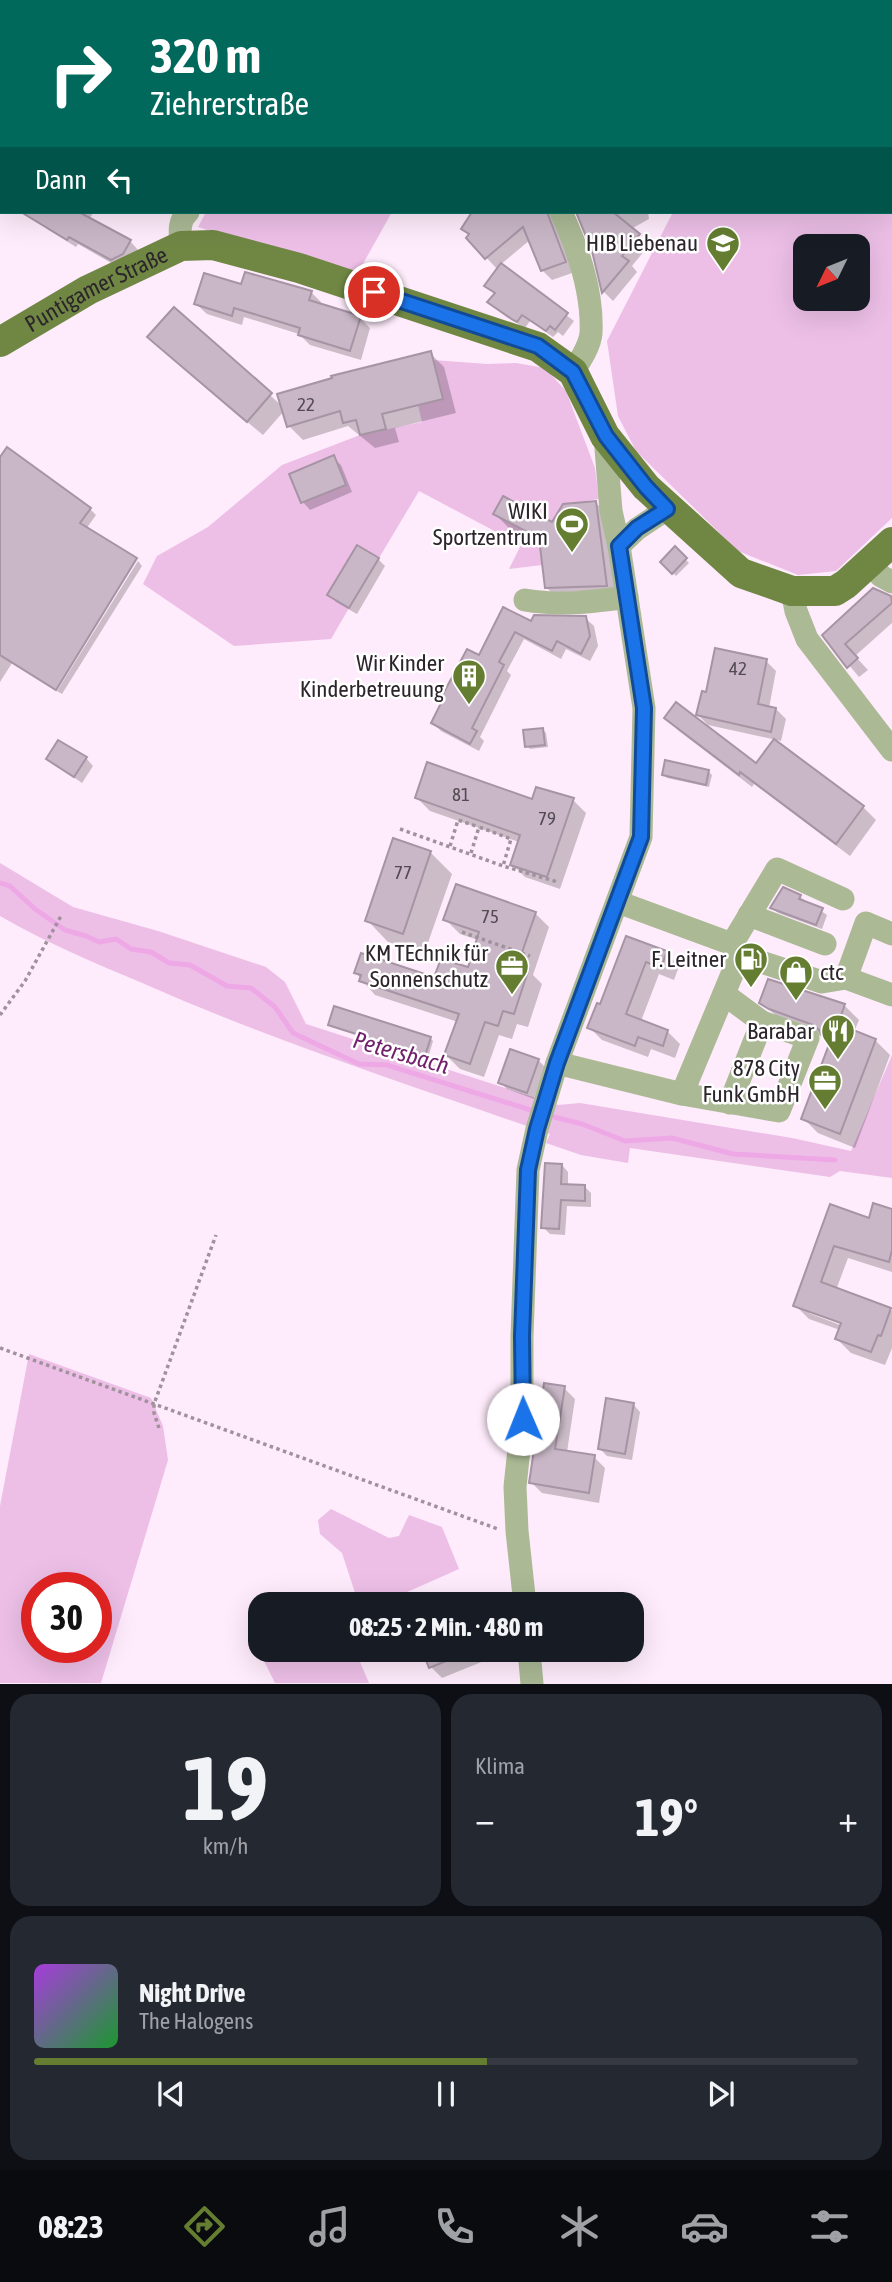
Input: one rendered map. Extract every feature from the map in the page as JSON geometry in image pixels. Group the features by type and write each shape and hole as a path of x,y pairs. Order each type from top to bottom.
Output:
{"main road":[{"name":"Puntigamer Straße","path":"0,342 88,290 181,246 213,245 299,268 538,346 573,372 606,436 646,487 667,509 741,573 792,591 835,591 892,542"}],"street":[{"path":"181,246 182,218 186,214"},
{"path":"562,214 586,275 591,335 573,372"},
{"path":"524,1592 515,1487 523,1419 522,1336 527,1183 537,1129 557,1063 641,837 644,708 619,546 611,511 606,436"},
{"path":"619,546 637,528 667,509"},
{"path":"869,563 881,576 892,582"},
{"path":"792,591 796,611 807,639 892,750"},
{"path":"525,600 551,604 587,603 627,597"},
{"path":"682,1094 724,994 736,949 749,915 777,869 843,899"},
{"path":"618,902 822,982 846,978 892,995"},
{"path":"749,915 825,944"},
{"path":"846,978 866,923 892,934"},
{"path":"557,1063 682,1094 779,1111 808,1038 762,1022 724,994"},
{"path":"730,1103 762,1022"},
{"path":"530,1662 532,1684"}],"path":[{"path":"450,846 458,820 511,839 503,866"},
{"path":"471,853 479,827"},
{"path":"400,829 558,883"},
{"path":"0,1015 25,981 61,916"},
{"path":"462,932 530,956"},
{"path":"159,1428 154,1404 216,1236"},
{"path":"0,1348 502,1531 517,1531"}],"shaded area":[{"path":"205,214 391,214 355,278 198,227"},
{"name":"HIB Liebenau","path":"672,214 892,214 892,518 836,571 798,575 738,551 636,451 618,416 607,341"},
{"path":"433,360 516,363 545,368 566,391 595,468 599,499 563,505 539,543 542,565 509,569 521,545 419,491 379,558 327,595 349,608 331,639 234,646 143,584 157,556 208,527 282,465 360,435 422,422 418,405 443,399"},
{"path":"0,863 73,907 158,931 266,967 285,982 306,1024 558,1105 580,1103 792,1138 851,1151 892,1055 892,1178 840,1171 830,1177 630,1148 628,1163 581,1155 546,1143 550,1134 241,1024 104,967 34,934 0,916"},
{"path":"29,1354 151,1398 163,1426 168,1460 112,1646 112,1572 21,1572 21,1663 107,1663 101,1683 0,1683 0,1506"},
{"path":"331,1509 389,1538 399,1536 409,1515 442,1527 459,1569 407,1592 355,1592 342,1553 320,1534 318,1520"},
{"path":"264,1662 360,1662 369,1683 275,1683"}],"building":[{"path":"24,214 83,214 131,240 123,254 111,260 69,237 67,240"},
{"path":"471,214 548,214 566,262 541,271 523,227 485,259 466,238 469,234 461,229"},
{"path":"577,214 615,214 640,234 622,256 629,261 602,293 592,251"},
{"path":"501,263 568,313 555,330 550,326 546,331 522,315 517,322 487,302 495,293 484,286"},
{"path":"245,272 312,291 309,300 361,316 350,351 298,335 300,328 234,308 232,316 194,304 204,273 241,284"},
{"path":"174,307 272,393 247,422 147,337"},
{"path":"431,351 443,399 382,414 386,429 360,435 356,420 343,423 340,411 287,427 277,394 332,378 331,376"},
{"path":"7,447 91,508 80,523 137,558 56,690 0,655 0,457"},
{"path":"334,455 346,485 301,503 289,474"},
{"name":"WIKI Sportzentrum","path":"503,496 552,522 563,504 596,501 607,586 545,588 539,538 493,514"},
{"path":"357,545 379,558 349,608 327,595"},
{"path":"675,546 687,558 672,574 660,562"},
{"path":"873,588 891,596 892,603 845,644 858,658 847,668 822,635"},
{"path":"503,607 531,621 534,615 586,616 590,636 581,654 557,641 552,651 515,632 499,662 504,665 472,728 477,731 470,744 431,723 467,649 479,655"},
{"path":"715,648 767,659 758,704 776,708 771,732 696,715 702,691 706,692"},
{"path":"676,702 756,763 774,739 864,806 836,844 664,718"},
{"path":"543,728 545,745 525,747 523,730"},
{"path":"58,740 87,757 74,777 46,759"},
{"path":"665,760 709,770 706,785 662,775"},
{"path":"427,762 532,799 536,787 574,798 547,877 510,865 520,835 415,798"},
{"path":"393,838 431,851 403,934 365,921"},
{"path":"456,884 536,912 518,964 529,968 514,1014 503,1011 498,1026 485,1022 470,1064 444,1055 459,1014 359,981 361,975 354,973 361,953 434,977 441,959 468,967 479,932 443,920"},
{"path":"783,887 801,895 799,899 823,908 816,925 770,908"},
{"path":"626,936 667,951 661,968 646,962 626,1014 668,1030 663,1046 638,1037 635,1046 587,1028 597,1003 600,1004"},
{"path":"768,979 845,1004 838,1024 876,1039 840,1134 801,1119 831,1039 822,1036 813,1025 759,1003"},
{"path":"334,1006 431,1037 425,1056 328,1025"},
{"path":"510,1049 539,1059 527,1093 498,1083"},
{"path":"545,1163 562,1164 561,1184 585,1185 585,1201 561,1200 559,1229 541,1228"},
{"path":"873,1203 892,1209 892,1250 889,1262 834,1246 821,1282 891,1308 881,1336 878,1335 871,1352 835,1339 841,1323 793,1306 830,1204 869,1218"},
{"path":"544,1383 565,1386 555,1449 595,1455 589,1493 529,1483"},
{"path":"606,1398 634,1403 625,1454 598,1449"},
{"path":"427,1662 444,1662 429,1668"}],"waterway":[{"name":"Petersbach","path":"0,883 10,886 35,909 65,930 99,942 116,939 131,949 151,952 169,963 190,965 227,986 251,988 275,1007 293,1033 359,1064 387,1065 537,1112"},
{"name":"Petersbach","path":"546,1115 582,1124 625,1141 672,1138 733,1154 835,1160"}],"place":[{"name":"HIB Liebenau","path":"723,273"},
{"name":"WIKI Sportzentrum","path":"572,554"},
{"name":"Wir Kinder Kinderbetreuung","path":"469,706"},
{"name":"F. Leitner","path":"751,989"},
{"name":"KM TEchnik für Sonnenschutz","path":"512,996"},
{"name":"ctc","path":"796,1002"},
{"name":"Barabar","path":"838,1061"},
{"name":"878 City Funk GmbH","path":"825,1111"}],"route":[{"path":"374,292 538,346 573,372 606,436 667,509 637,528 619,546 644,708 641,837 557,1063 528,1170 522,1336 523,1419"}]}
